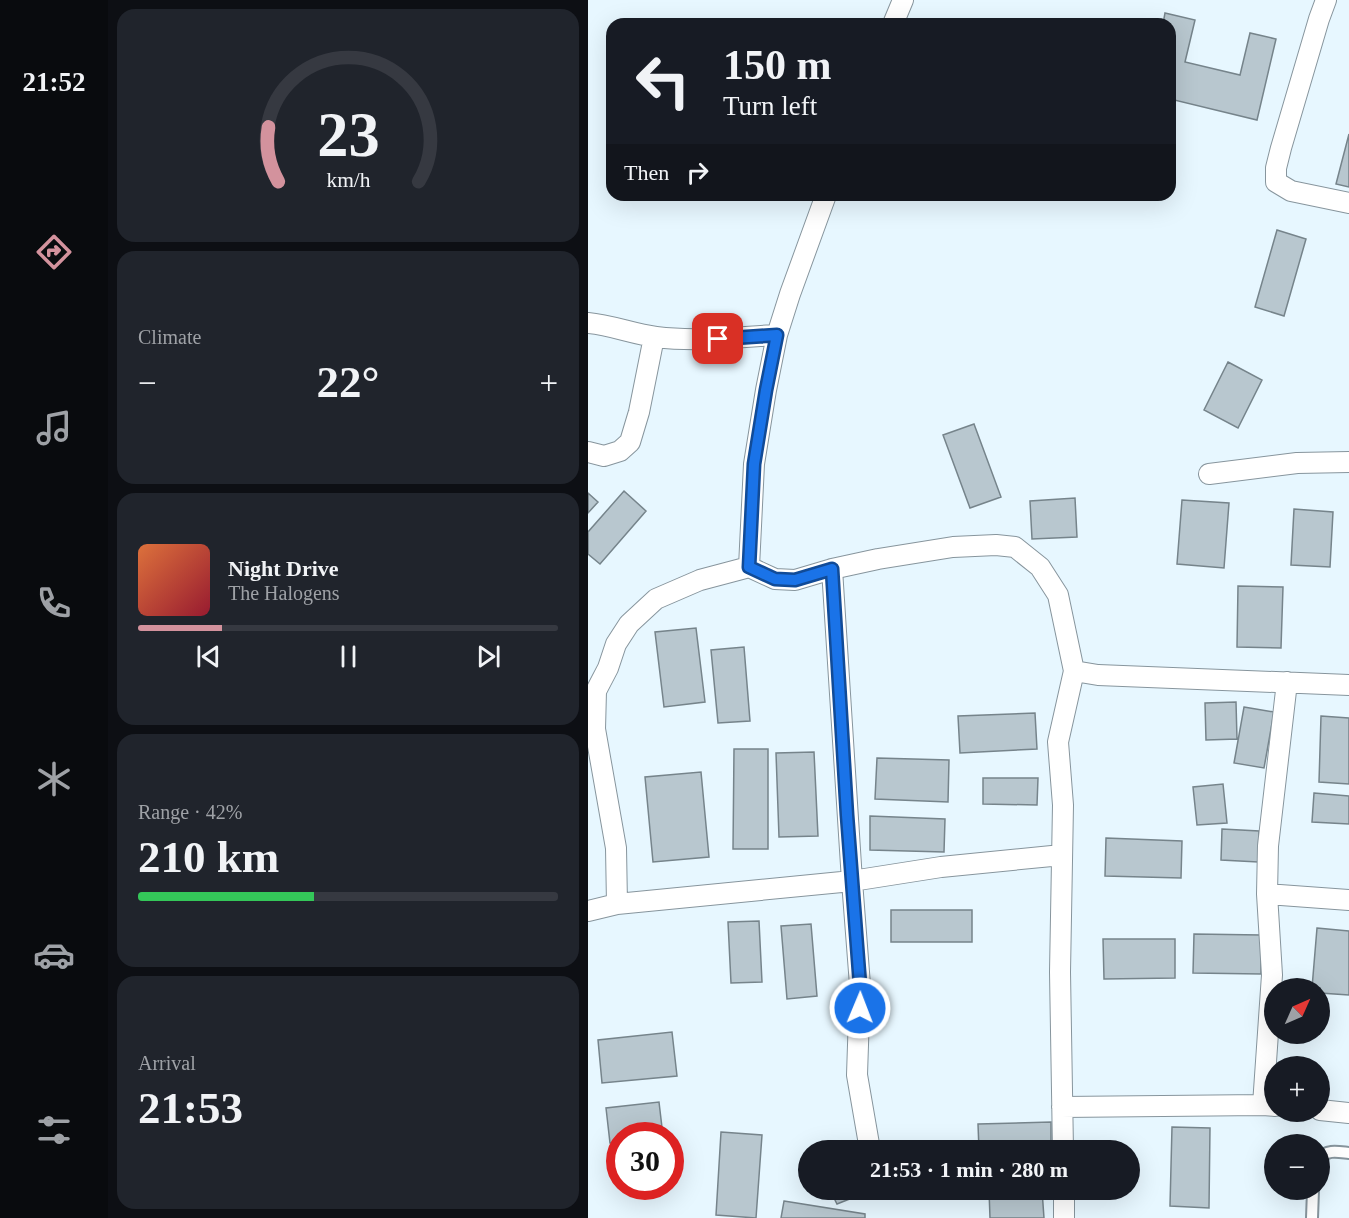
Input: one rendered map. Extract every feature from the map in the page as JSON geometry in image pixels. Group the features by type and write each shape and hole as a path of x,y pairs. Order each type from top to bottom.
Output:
{"street":[{"path":"896,18 903,0"},
{"path":"1326,0 1281,148 1276,168 1276,182 1291,191 1349,203"},
{"path":"749,567 754,464 777,335 824,201"},
{"path":"588,322 654,337 699,340 777,335"},
{"path":"588,452 604,456 620,450 630,442 639,412 654,337"},
{"path":"1209,474 1297,463 1349,462"},
{"path":"617,904 616,848 595,729 592,687 608,668 616,644 629,624 656,599 700,580 749,567 775,579 795,580 878,559 953,547 996,545 1015,547 1041,567 1058,596 1074,671 1058,742 1063,805 1060,972 1063,1140"},
{"path":"832,569 860,985 857,1075 868,1140"},
{"path":"1074,671 1098,675 1349,686"},
{"path":"1270,1056 1272,975 1267,894 1268,846 1287,682"},
{"path":"588,911 617,904 852,881 941,867 1062,855"},
{"path":"1267,894 1349,900"},
{"path":"1062,1107 1264,1106"},
{"path":"1330,1111 1349,1113"},
{"path":"1064,1200 1064,1218"}],"lane":[{"path":"1330,1152 1349,1153"},
{"path":"1312,1218 1313,1200"}],"building":[{"path":"1165,13 1195,20 1185,62 1240,75 1250,33 1276,39 1257,120 1176,100 1176,18 1164,18"},
{"path":"1349,134 1349,187 1336,184"},
{"path":"1277,230 1306,239 1284,316 1255,307"},
{"path":"1228,362 1262,380 1238,428 1204,410"},
{"path":"974,424 1001,497 970,508 943,435"},
{"path":"624,491 646,511 600,564 588,554 588,532"},
{"path":"588,493 598,502 588,513"},
{"path":"1075,498 1077,537 1032,539 1030,501"},
{"path":"1182,500 1229,503 1224,568 1177,564"},
{"path":"1294,509 1333,512 1330,567 1291,565"},
{"path":"1238,586 1283,587 1281,648 1237,647"},
{"path":"696,628 705,702 664,707 655,632"},
{"path":"744,647 750,721 718,723 711,650"},
{"path":"1236,702 1237,739 1206,740 1205,703"},
{"path":"1244,707 1274,712 1264,768 1234,763"},
{"path":"1035,713 1037,749 960,753 958,716"},
{"path":"1321,716 1349,718 1349,784 1319,782"},
{"path":"734,749 768,749 768,849 733,849"},
{"path":"814,752 818,836 779,837 776,753"},
{"path":"877,758 949,760 948,802 875,799"},
{"path":"701,772 709,857 653,862 645,777"},
{"path":"983,778 1038,778 1037,805 983,804"},
{"path":"1223,784 1227,823 1197,825 1193,787"},
{"path":"1314,793 1349,796 1349,824 1312,822"},
{"path":"870,816 945,819 944,852 870,850"},
{"path":"1222,829 1259,831 1258,862 1221,860"},
{"path":"1106,838 1182,841 1181,878 1105,876"},
{"path":"891,910 972,910 972,942 891,942"},
{"path":"759,921 762,982 731,983 728,922"},
{"path":"811,924 817,996 787,999 781,926"},
{"path":"1317,928 1349,931 1349,995 1330,994 1330,978 1313,978"},
{"path":"1194,934 1261,935 1261,974 1193,973"},
{"path":"1103,939 1175,939 1175,978 1104,979"},
{"path":"672,1032 677,1076 602,1083 598,1040"},
{"path":"659,1102 661,1122 608,1122 606,1108"},
{"path":"1051,1122 1051,1140 979,1140 978,1124"},
{"path":"1172,1127 1210,1128 1209,1208 1170,1206"},
{"path":"721,1132 762,1135 756,1218 716,1215"},
{"path":"835,1200 847,1200 837,1204"},
{"path":"989,1200 1043,1200 1044,1218 990,1218"},
{"path":"784,1201 865,1214 865,1218 781,1218"}],"route":[{"path":"718,339 777,335 754,464 749,567 775,579 795,580 832,569 860,1008"}]}
